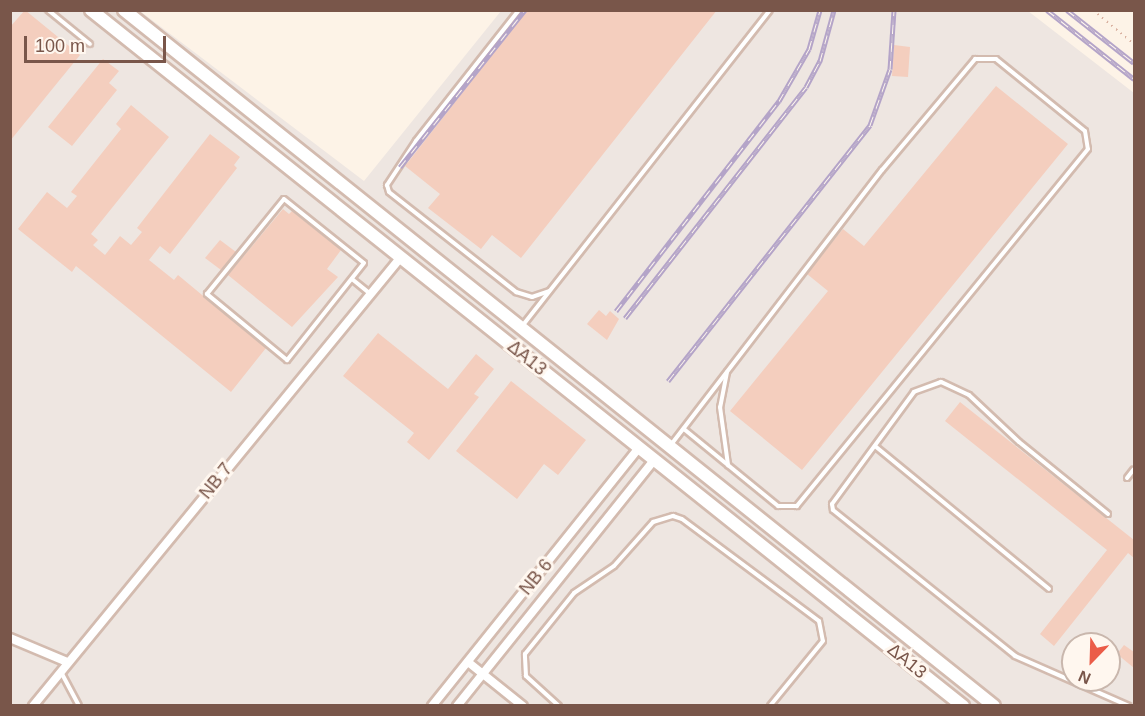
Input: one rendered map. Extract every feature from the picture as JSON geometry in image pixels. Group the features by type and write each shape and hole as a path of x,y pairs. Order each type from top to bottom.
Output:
{"street":[{"name":"ΔΑ13","path":"91,10 963,705"},
{"name":"ΔΑ13","path":"124,10 994,705"},
{"path":"401,257 414,241"},
{"name":"ΝΒ 7","path":"33,705 401,257"},
{"path":"639,448 664,443"},
{"path":"654,460 664,443"},
{"name":"ΝΒ 6","path":"432,705 639,448"},
{"name":"ΝΒ 6","path":"457,705 654,460"},
{"path":"10,638 68,662"},
{"path":"468,662 523,705"}],"lane":[{"path":"48,10 90,44"},
{"path":"519,10 416,141 387,185 389,192 516,292 531,297 549,291"},
{"path":"521,328 770,10"},
{"path":"664,443 684,429 727,369 882,170 975,59 996,59 1085,130 1088,149 797,506 778,506 684,429"},
{"path":"284,199 364,263 352,279 287,360 207,294 284,199"},
{"path":"352,279 370,294"},
{"path":"727,369 720,407 728,465"},
{"path":"1108,514 954,385 941,382 919,388 836,498 833,510 1015,656 1129,705"},
{"path":"875,446 1049,589"},
{"path":"1127,478 1134,469"},
{"path":"559,705 526,676 523,667 525,654 574,593 614,566 653,522 673,516 682,519 819,621 823,629 823,641 770,705"},
{"path":"60,672 79,705"}],"path":[{"path":"1093,10 1134,44"}],"shaded area":[{"path":"10,11 140,11 364,181 501,11 1028,11 1134,93 1134,705 11,705"}],"building":[{"path":"25,10 80,55 10,141 10,27"},
{"path":"527,10 717,10 521,258 492,235 481,249 428,208 440,194 405,166"},
{"path":"894,45 910,47 908,77 892,76"},
{"path":"103,59 119,71 109,83 117,90 72,146 48,127"},
{"path":"996,86 1068,144 802,470 730,411 828,291 807,274 824,252 843,229 864,246"},
{"path":"131,105 169,137 91,234 98,240 93,245 105,255 120,236 131,245 142,232 137,228 210,134 240,157 234,165 237,168 170,254 160,246 149,260 174,280 178,275 266,348 231,392 76,266 72,272 18,229 47,192 67,208 77,196 71,192 121,129 116,124"},
{"path":"283,209 289,214 292,211 341,250 327,269 338,277 292,327 228,275"},
{"path":"220,240 236,252 221,270 205,258"},
{"path":"599,310 606,316 610,311 619,319 607,340 587,324"},
{"path":"378,333 448,389 476,354 494,369 474,394 479,397 429,460 407,442 414,433 343,376"},
{"path":"511,381 586,440 558,475 544,464 517,499 456,451"},
{"path":"960,402 1134,540 1134,558 1128,553 1065,632 1061,632 1061,637 1054,646 1040,634 1107,550 945,421"},
{"path":"1124,645 1134,652 1134,668 1121,657 1121,649"}],"railway":[{"path":"400,167 525,10"},
{"path":"616,311 779,101 809,49 820,10"},
{"path":"625,318 806,87 820,61 834,10"},
{"path":"668,381 870,125 890,69 894,10"},
{"path":"1047,10 1134,79"},
{"path":"1067,10 1134,63"}]}
